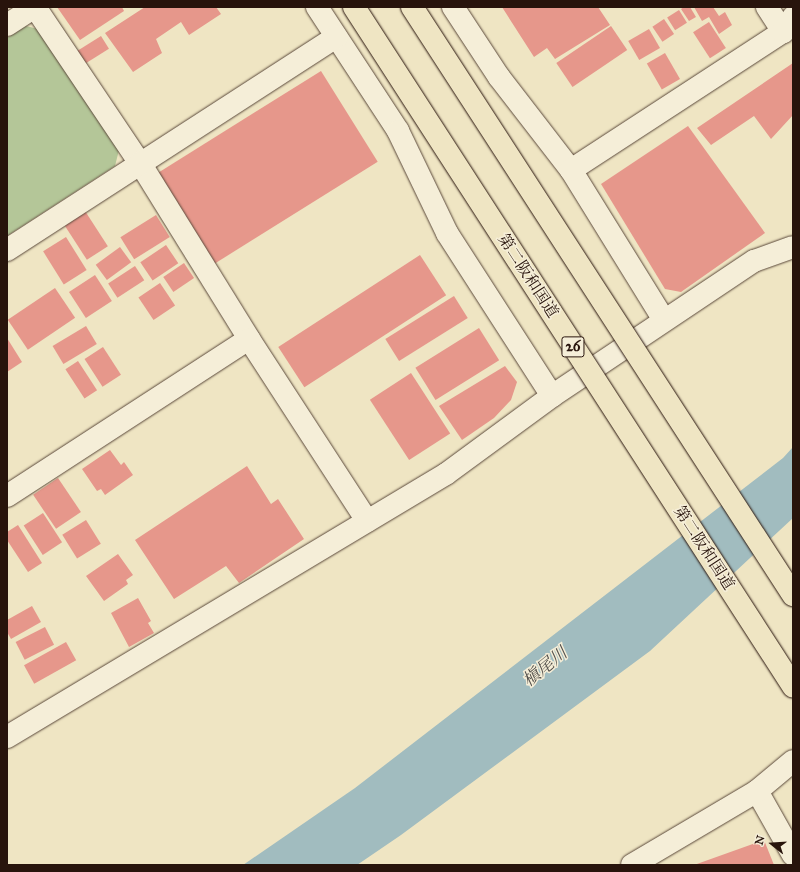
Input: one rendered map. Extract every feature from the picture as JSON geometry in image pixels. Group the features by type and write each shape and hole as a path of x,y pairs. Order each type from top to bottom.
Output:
{"highway":[{"name":"第二阪和国道","path":"354,7 793,686"},
{"path":"412,7 793,595"}],"street":[{"path":"7,25 35,7 140,164 249,339 367,521"},
{"path":"317,7 398,131 446,232 552,396"},
{"path":"453,7 499,77 571,170 664,320"},
{"path":"571,170 788,24 767,7"},
{"path":"7,250 336,38"},
{"path":"7,737 446,474 552,396 754,261 793,247"},
{"path":"7,496 249,339"},
{"path":"632,865 757,791 793,761"},
{"path":"757,791 793,855"}],"green space":[{"path":"26,26 42,30 119,150 115,166 7,236 7,38"}],"water":[{"name":"槇尾川","path":"793,447 793,518 650,651 401,835 357,865 243,865 355,788 783,458"}],"building":[{"path":"57,7 122,7 124,11 80,40"},
{"path":"145,7 216,7 221,14 189,35 181,22 156,39 162,53 133,72 105,33"},
{"path":"502,7 598,7 610,25 555,59 547,48 534,57"},
{"path":"684,7 690,7 696,17 689,21 681,9"},
{"path":"694,7 713,7 719,16 725,12 732,25 719,34 709,17 702,21"},
{"path":"679,10 687,23 675,30 667,17"},
{"path":"664,19 674,34 662,42 652,27"},
{"path":"709,22 726,48 710,58 693,32"},
{"path":"611,26 627,50 573,87 556,63"},
{"path":"649,29 660,48 639,60 628,41"},
{"path":"101,36 109,49 83,65 75,52"},
{"path":"665,53 680,79 662,89 647,64"},
{"path":"793,63 793,115 771,139 754,116 711,145 697,128"},
{"path":"321,71 378,162 215,263 158,173"},
{"path":"688,126 765,233 681,292 665,289 601,184"},
{"path":"85,211 108,246 87,260 64,225"},
{"path":"156,215 170,237 134,259 120,237"},
{"path":"66,237 87,270 64,284 43,251"},
{"path":"166,245 178,263 153,281 140,262"},
{"path":"120,247 131,262 107,280 96,265"},
{"path":"420,255 446,295 304,387 278,347"},
{"path":"184,263 194,278 173,292 163,277"},
{"path":"135,266 144,280 117,298 108,283"},
{"path":"95,275 112,301 86,318 69,292"},
{"path":"160,283 175,305 154,320 138,298"},
{"path":"55,288 75,318 28,350 8,320"},
{"path":"454,296 468,318 399,361 385,339"},
{"path":"86,326 97,344 63,364 53,346"},
{"path":"479,328 499,360 436,400 415,368"},
{"path":"7,338 22,362 7,372"},
{"path":"103,347 121,375 103,387 85,359"},
{"path":"78,361 97,390 84,399 65,369"},
{"path":"505,366 517,382 511,400 494,418 462,440 439,406"},
{"path":"411,373 450,433 409,460 370,400"},
{"path":"110,450 121,465 124,462 133,475 105,495 101,489 97,491 82,469"},
{"path":"247,466 271,504 278,499 304,539 239,583 226,566 174,599 135,540"},
{"path":"58,478 81,512 56,529 33,495"},
{"path":"43,513 62,542 43,555 24,526"},
{"path":"86,520 101,544 77,559 62,535"},
{"path":"18,525 42,563 28,572 7,540 7,532"},
{"path":"118,554 133,575 126,580 128,584 104,601 86,576"},
{"path":"138,598 151,621 148,623 154,633 129,647 111,613"},
{"path":"32,606 41,622 11,639 7,632 7,620"},
{"path":"45,627 54,645 25,660 16,642"},
{"path":"66,642 76,660 34,684 24,665"},
{"path":"764,840 774,865 694,865"}]}
